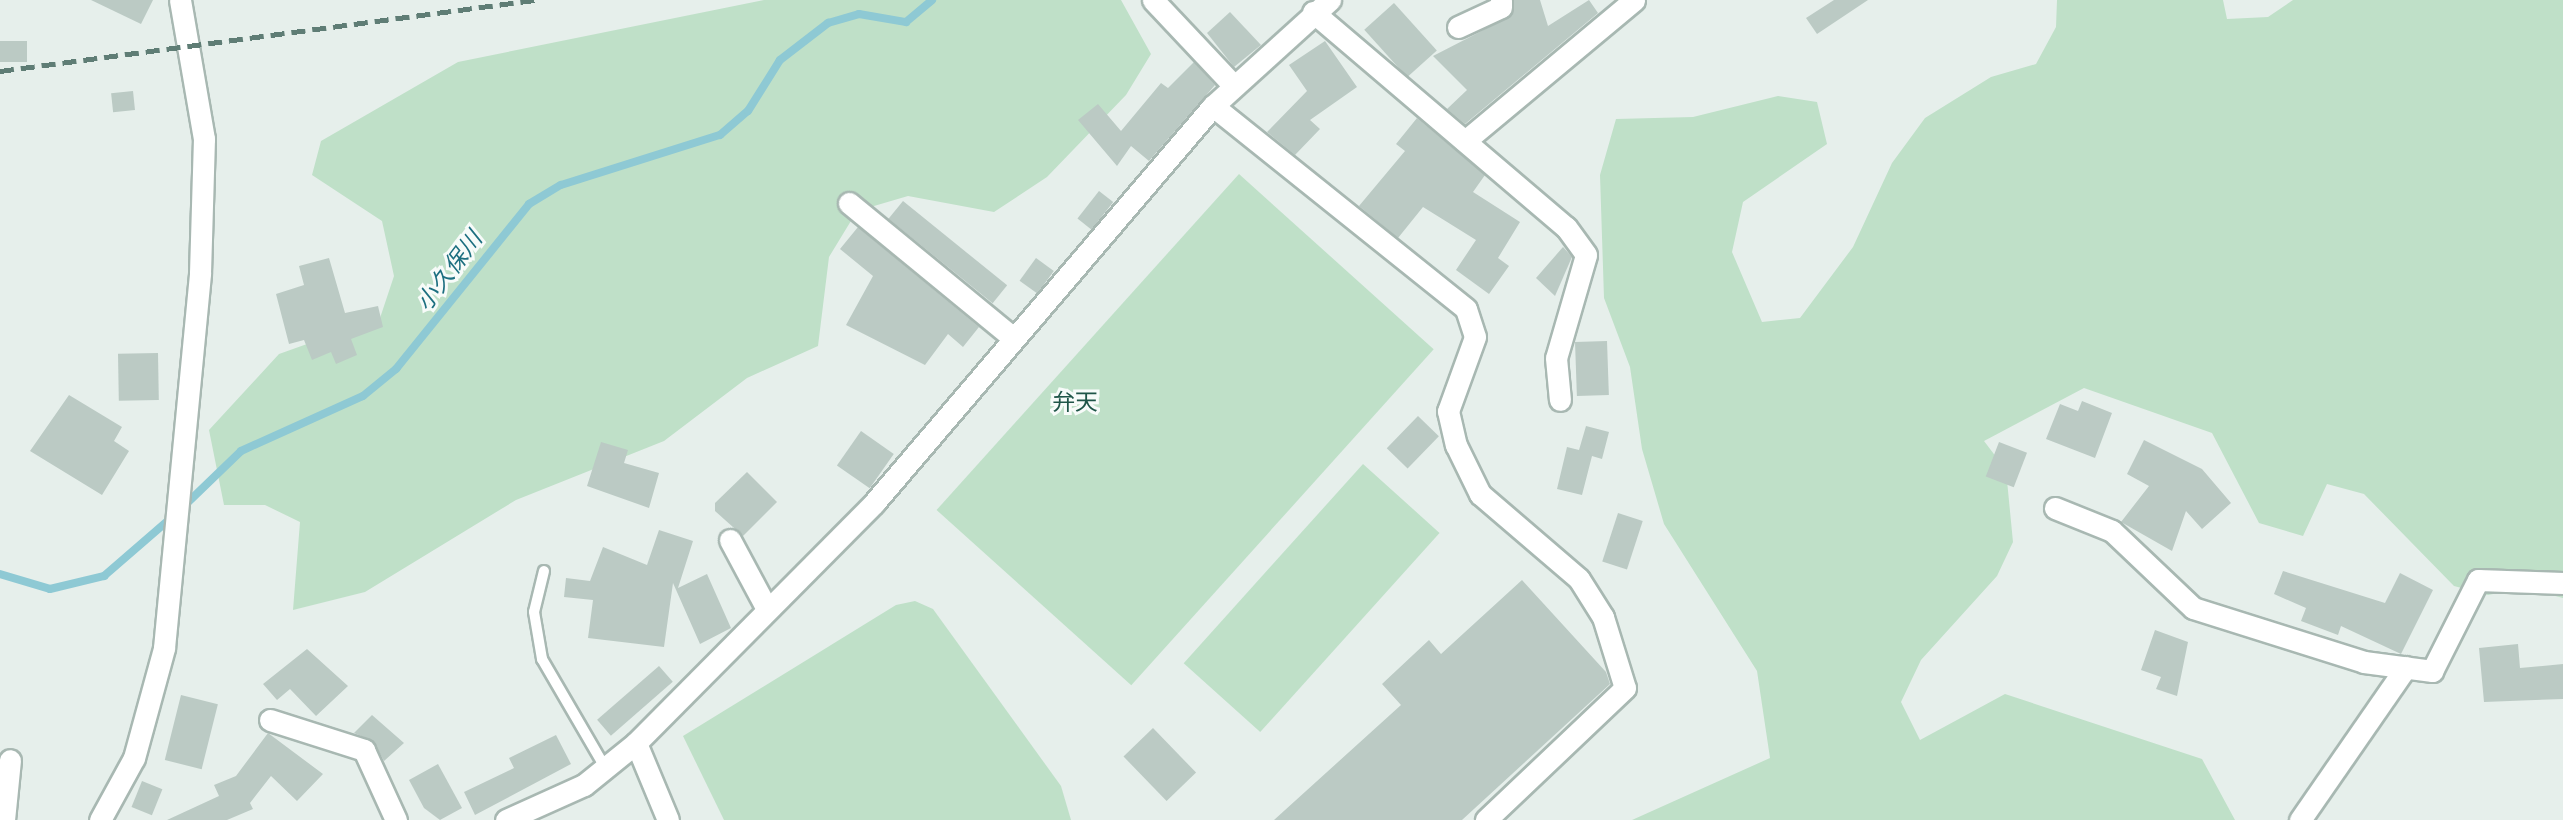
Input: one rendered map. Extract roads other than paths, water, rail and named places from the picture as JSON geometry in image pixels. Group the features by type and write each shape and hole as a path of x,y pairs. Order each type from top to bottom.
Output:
{"street":[{"path":"100,820 134,758 151,708 174,551 200,273 204,139 180,0"},
{"path":"1153,0 1234,86"},
{"path":"1458,27 1502,7 1500,0"},
{"path":"1465,141 1634,0"},
{"path":"506,820 607,769 636,743 874,503 1012,337 1213,106 1322,6 1465,141 1566,228 1586,255 1556,358 1560,400"},
{"path":"1213,106 1466,309 1475,337 1448,411 1456,445 1480,494 1579,579 1604,617 1625,688 1486,820"},
{"path":"849,204 1012,337"},
{"path":"2055,508 2112,531 2193,608 2364,662 2432,671 2478,580 2563,583"},
{"path":"730,540 767,609"},
{"path":"2300,820 2406,667"},
{"path":"270,720 365,750 396,820"},
{"path":"636,743 668,820"},
{"path":"4,820 10,760"}],"lane":[{"path":"544,571 534,612 542,659 607,769"}],"waterway":[{"name":"小久保川","path":"181,509 241,451 363,396 396,369 529,204 561,185 720,135 748,111 780,60 828,23 859,14 906,22 932,0"},
{"name":"小久保川","path":"0,574 50,589 104,576 171,518"}],"railway":[{"path":"0,71 534,0"}],"district":[{"name":"弁天","path":"1075,402"}]}
